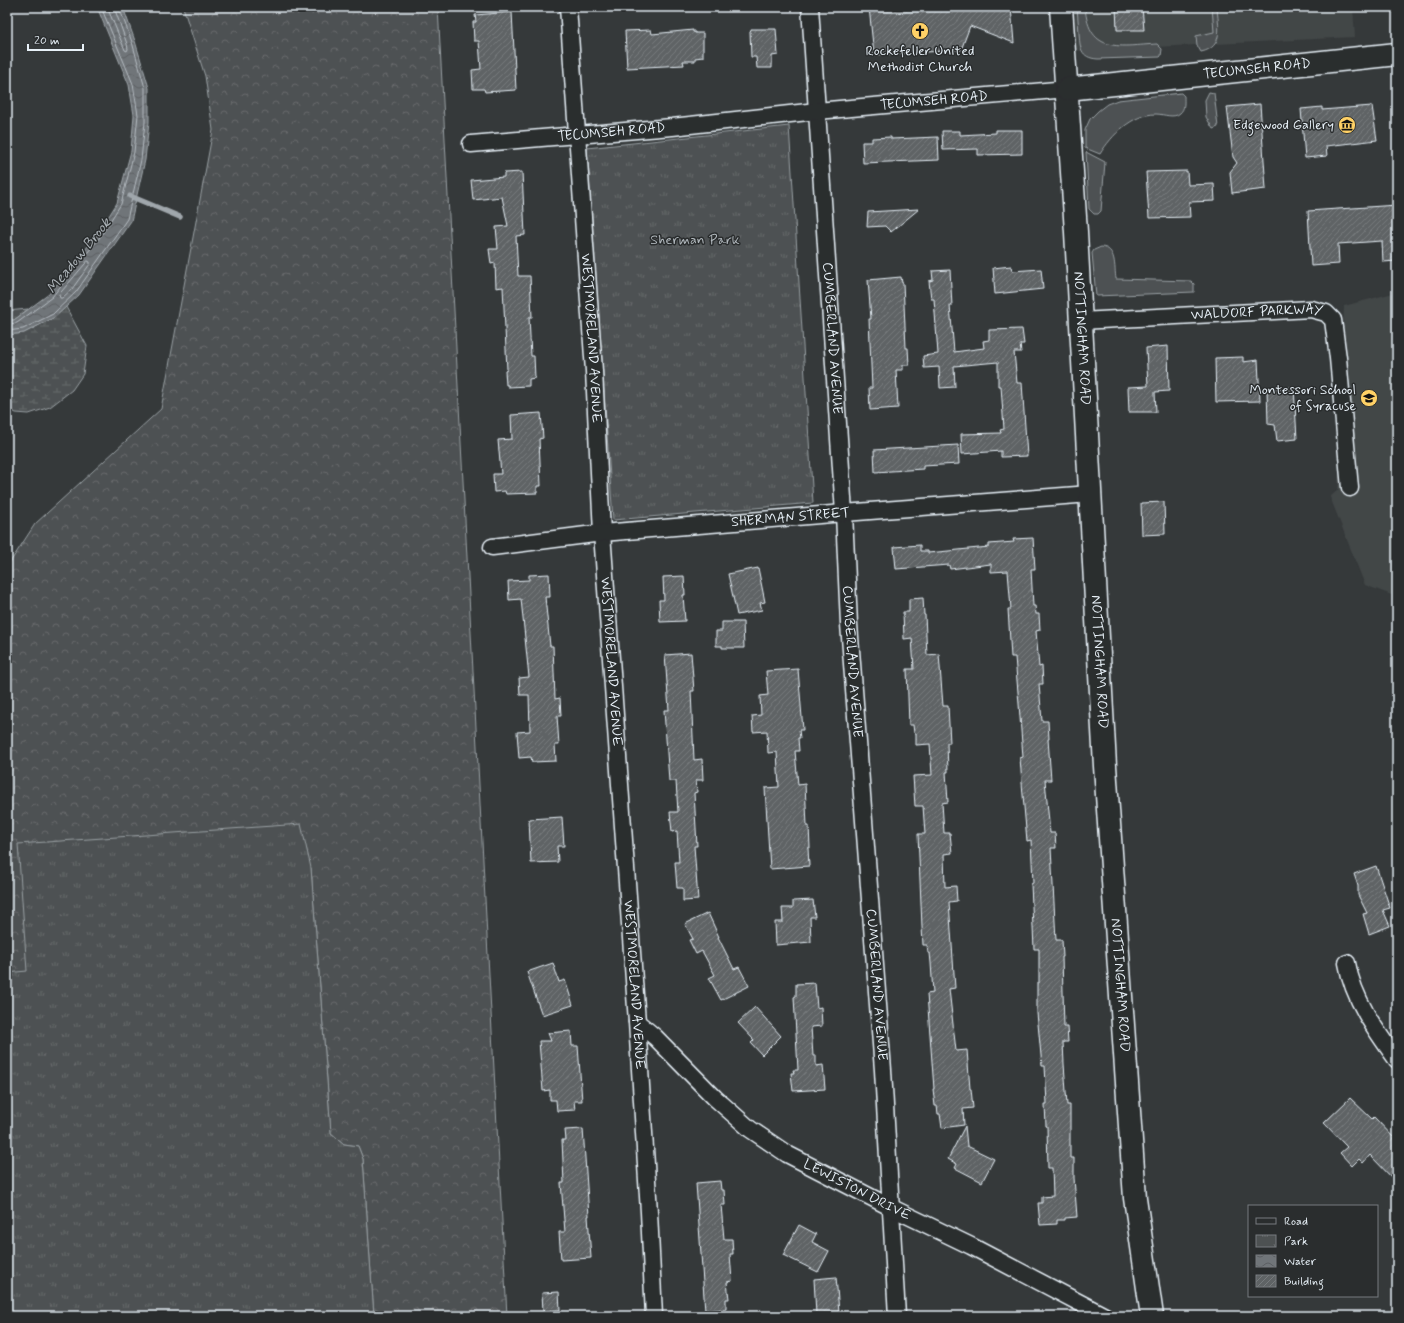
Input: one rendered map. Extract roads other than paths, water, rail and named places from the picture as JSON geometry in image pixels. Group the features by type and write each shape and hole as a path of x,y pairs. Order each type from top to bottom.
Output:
{"street":[{"name":"WESTMORELAND AVENUE","path":"568,7 593,363 602,534 637,1022 654,1316"},
{"name":"CUMBERLAND AVENUE","path":"810,7 844,513 849,624 883,1070 897,1316"},
{"name":"NOTTINGHAM ROAD","path":"1061,7 1076,232 1105,766 1135,1191 1152,1316"},
{"name":"TECUMSEH ROAD","path":"471,144 672,127 817,111 1067,89 1397,54"},
{"name":"WALDORF PARKWAY","path":"1080,321 1312,310 1326,313 1333,320 1350,488"},
{"name":"SHERMAN STREET","path":"492,547 602,534 1090,494"},
{"path":"1347,964 1349,978 1372,1026 1397,1060"},
{"name":"LEWISTON DRIVE","path":"637,1022 655,1037 715,1098 750,1129 787,1154 890,1207 971,1246 1105,1316"}],"water":[{"path":"97,7 123,7 149,88 149,122 145,160 131,221 79,295 55,317 24,333 7,335 7,320 14,320 49,294 97,235 117,203 131,151 134,115 129,85"}],"waterway":[{"path":"130,196 180,217"}],"place":[{"name":"Rockefeller United Methodist Church","path":"920,31"},
{"name":"Edgewood Gallery","path":"1347,125"},
{"name":"Montessori School of Syracuse","path":"1369,398"}],"park label":[{"name":"Sherman Park","path":"695,240"}],"water label":[{"name":"Meadow Brook","path":"79,256"}]}
